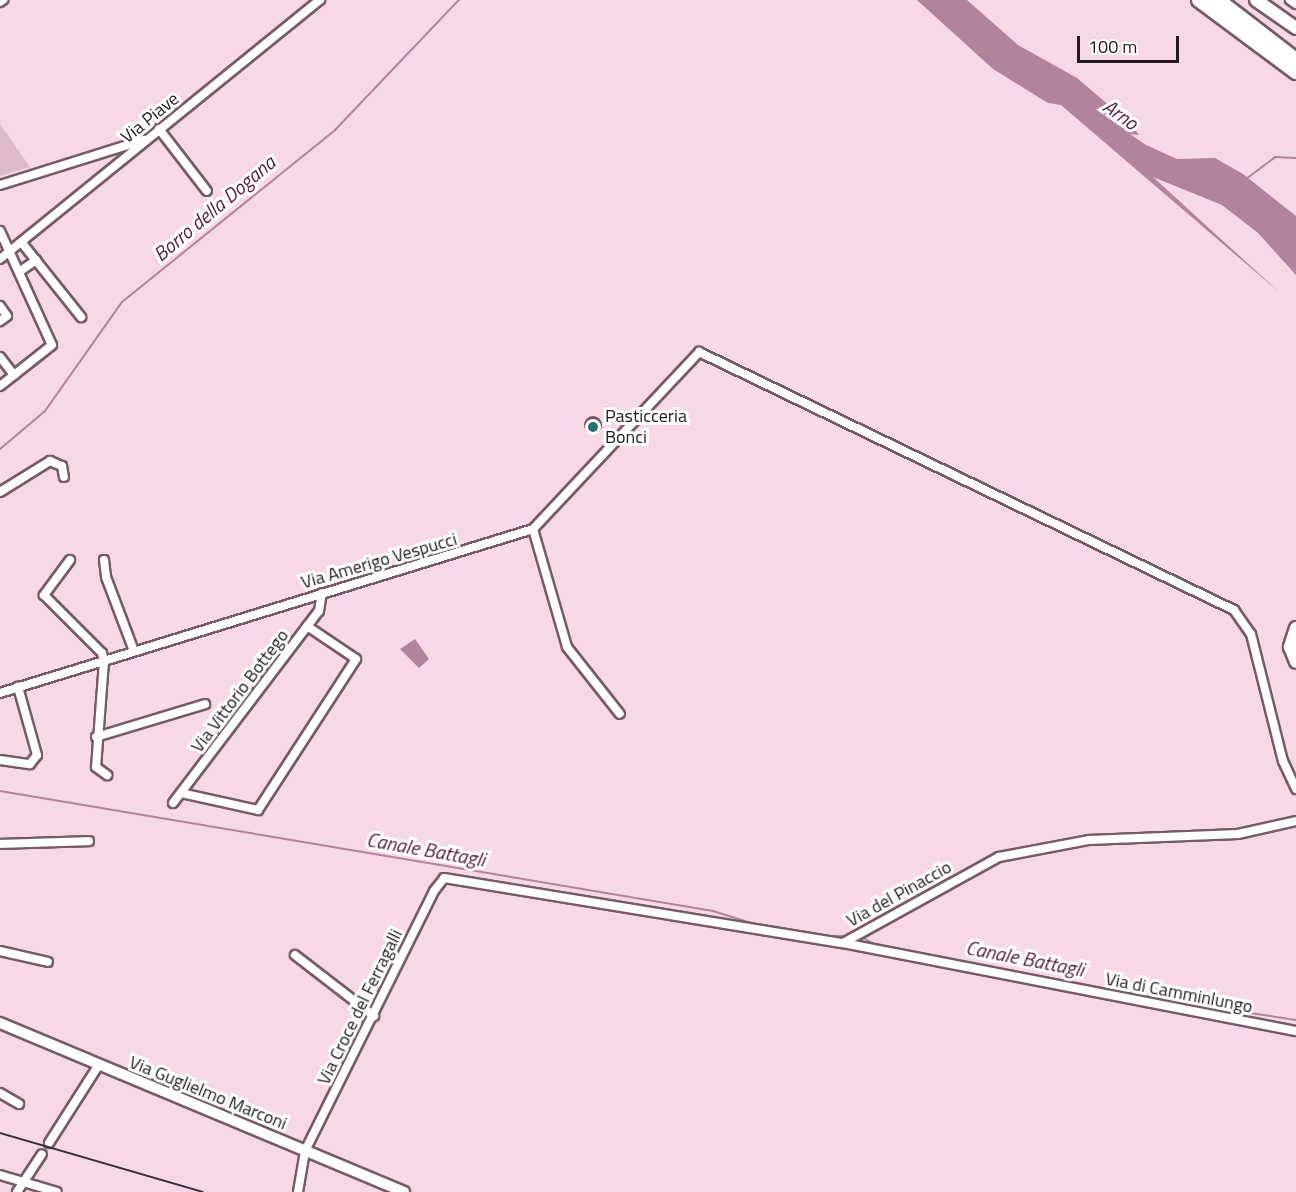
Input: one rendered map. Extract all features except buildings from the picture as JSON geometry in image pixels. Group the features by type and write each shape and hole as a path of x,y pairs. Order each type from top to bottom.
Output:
{"highway":[{"path":"1199,0 1296,72"},
{"path":"1218,0 1296,60"}],"main road":[{"path":"1256,0 1296,28"},
{"path":"1296,628 1290,647 1296,662"}],"street":[{"name":"Via Piave","path":"0,259 320,0"},
{"path":"1290,0 1296,4"},
{"path":"159,129 207,191"},
{"path":"0,185 146,139"},
{"path":"0,231 52,345 0,386"},
{"path":"22,243 81,317"},
{"path":"19,272 36,260"},
{"path":"0,306 7,316 0,321"},
{"path":"620,714 567,647 533,529 699,352 1216,599 1234,610 1251,634 1283,761 1296,789"},
{"path":"0,357 14,375"},
{"path":"0,492 50,461 62,466 63,477"},
{"name":"Via Amerigo Vespucci","path":"0,693 322,592 533,529"},
{"path":"70,560 44,595 102,653 104,662 96,736 96,767 107,775"},
{"path":"104,560 106,577 135,651"},
{"name":"Via Vittorio Bottego","path":"173,803 319,611 322,592"},
{"path":"181,793 258,810 356,659 307,626"},
{"path":"0,760 30,764 37,756 18,687"},
{"path":"96,736 205,704"},
{"name":"Via del Pinaccio","path":"444,878 843,943 999,857 1089,840 1238,834 1296,821"},
{"path":"0,844 89,841"},
{"name":"Via Croce del Ferragalli","path":"298,1192 306,1151 434,891 444,878"},
{"name":"Via di Camminlungo","path":"843,943 1296,1031"},
{"path":"0,951 48,962"},
{"path":"295,955 374,1016"},
{"name":"Via Guglielmo Marconi","path":"0,1023 98,1066 404,1192"},
{"path":"49,1143 98,1066"},
{"path":"0,1093 19,1104"},
{"path":"16,1192 42,1154"},
{"path":"0,1175 57,1192"}],"shaded area":[{"path":"917,0 967,0 1018,45 1077,78 1131,124 1139,135 1130,134 1146,145 1177,159 1215,158 1243,174 1296,216 1296,275 1258,233 1222,205 1153,177 1279,292 1061,105 1048,103 993,69"},
{"path":"0,124 30,167 0,176"},
{"path":"415,639 429,659 419,668 400,649"}],"waterway":[{"name":"Borro della Dogana","path":"0,449 45,411 122,302 335,130 459,0"},
{"path":"1246,179 1275,157 1296,158"},
{"name":"Canale Battagli","path":"0,791 713,911 761,926"},
{"name":"Canale Battagli","path":"823,936 846,936"},
{"name":"Canale Battagli","path":"865,939 881,948"},
{"name":"Canale Battagli","path":"905,951 1182,1003"},
{"name":"Canale Battagli","path":"1196,1005 1296,1020"}],"railway":[{"path":"0,1133 203,1192"}],"place":[{"name":"Pasticceria Bonci","path":"593,427"}],"water label":[{"name":"Arno","path":"1121,114"}]}
